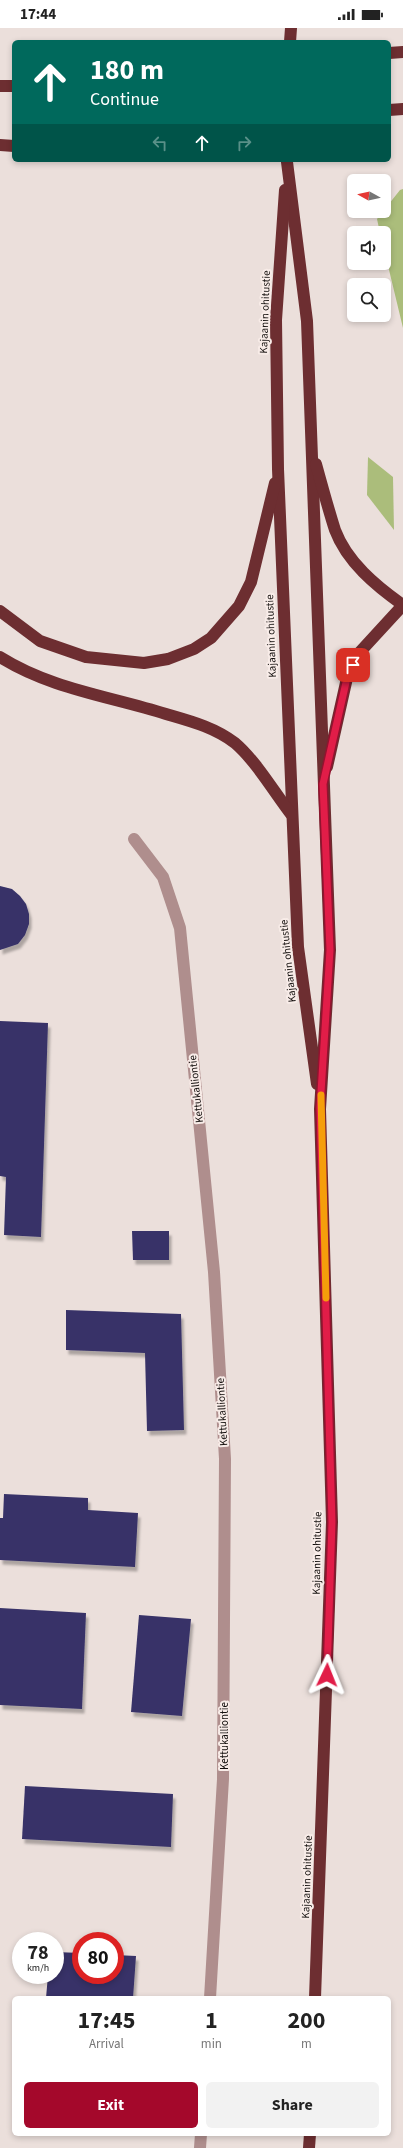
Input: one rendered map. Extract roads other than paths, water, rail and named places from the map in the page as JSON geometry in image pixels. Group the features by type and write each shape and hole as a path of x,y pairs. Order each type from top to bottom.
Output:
{"highway":[{"path":"290,40 291,28"},
{"path":"391,53 403,52"},
{"path":"0,86 12,86"},
{"path":"391,110 403,108"},
{"path":"0,146 12,146"},
{"name":"Kajaanin ohitustie","path":"287,162 307,321 330,950 320,1108 332,1522 315,1996"},
{"name":"Kajaanin ohitustie","path":"287,162 276,320 278,469 291,814 298,947 320,1108"},
{"path":"311,446 336,531 346,549 365,574 382,590 403,605 359,653 347,678 323,784"},
{"path":"0,611 40,641 86,657 144,663 168,659 194,649 211,638 239,606 251,582 278,469"},
{"path":"0,657 23,671 58,685 135,704 205,726 226,737 245,753 291,814"},
{"path":"309,2148 310,2136"}],"street":[{"name":"Kettukalliontie","path":"134,839 163,877 180,928 214,1272 225,1459 223,1779 210,1996"},
{"path":"200,2148 201,2136"}]}
